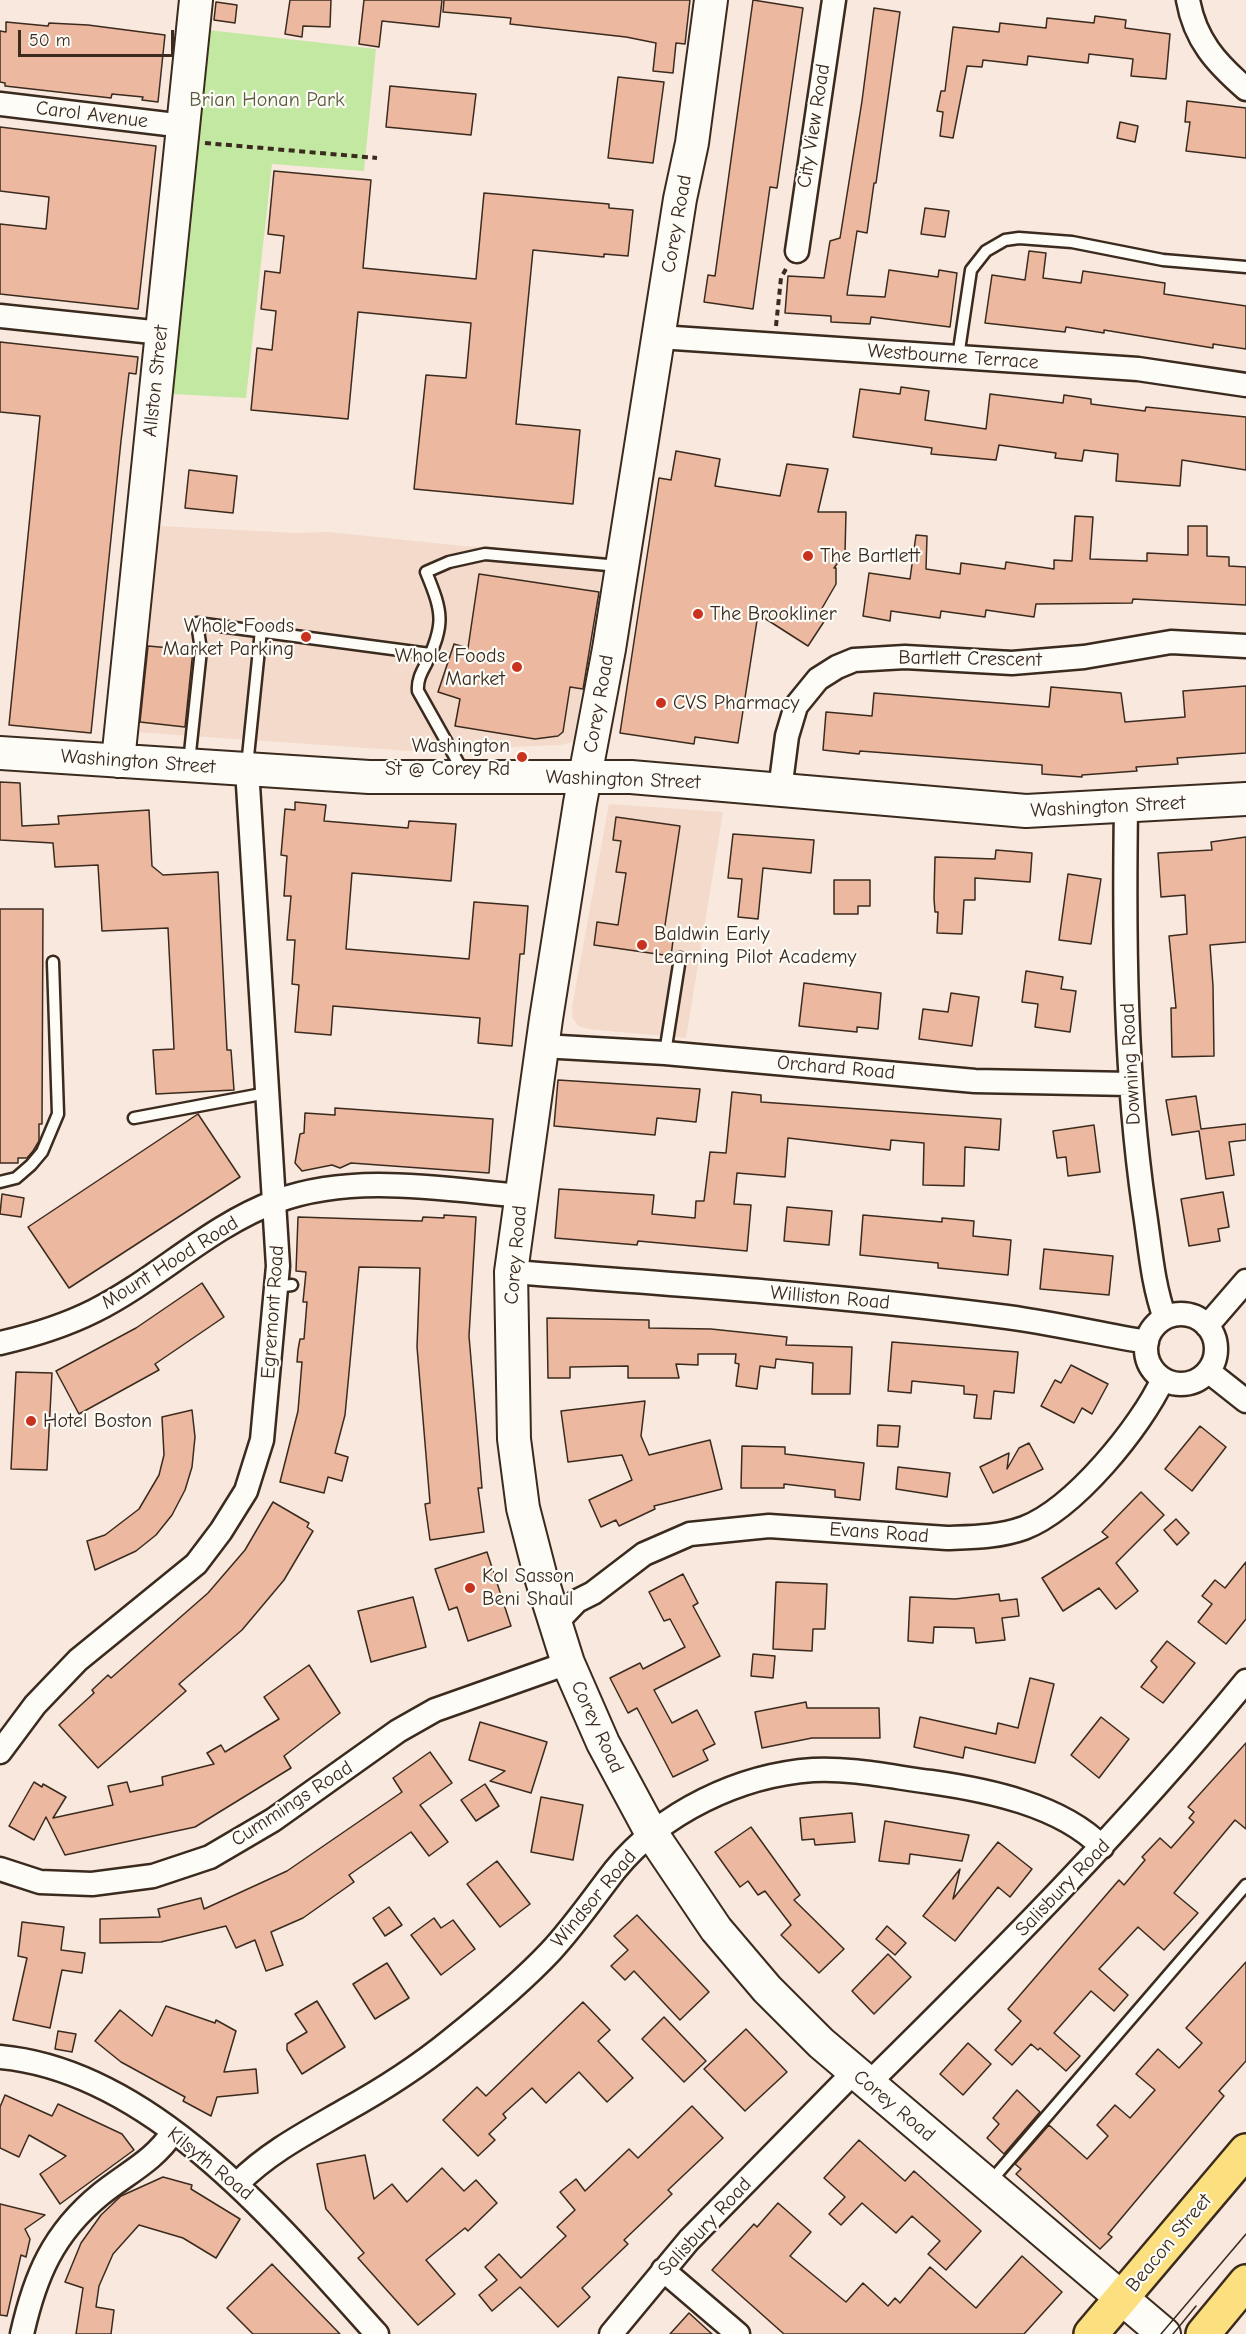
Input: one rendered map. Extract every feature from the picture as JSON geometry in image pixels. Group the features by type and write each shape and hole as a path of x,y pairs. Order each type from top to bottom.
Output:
{"main road":[{"name":"Beacon Street","path":"1091,2334 1246,2151"},
{"path":"1203,2334 1246,2282"}],"street":[{"name":"Allston Street","path":"118,761 162,333 193,135 196,0"},
{"name":"Corey Road","path":"711,0 692,143 680,199 660,337 542,1046 511,1272 514,1439 518,1474 531,1541 568,1663 603,1743 652,1834 740,1958 792,2015 861,2078 1164,2334"},
{"name":"City View Road","path":"797,251 834,0"},
{"path":"1188,0 1192,20 1204,47 1220,66 1246,89"},
{"name":"Carol Avenue","path":"0,104 193,135"},
{"path":"0,316 162,333"},
{"name":"Westbourne Terrace","path":"660,337 1138,369 1246,385"},
{"name":"Bartlett Crescent","path":"780,790 787,736 796,706 818,679 854,660 905,657 1012,663 1084,657 1171,642 1246,646"},
{"name":"Washington Street","path":"0,753 369,777 632,777 1015,811 1246,799"},
{"name":"Egremont Road","path":"0,1752 35,1705 78,1660 196,1564 254,1482 284,1286 279,1266 247,769"},
{"name":"Downing Road","path":"1126,807 1130,1084 1138,1167 1156,1288 1165,1318"},
{"name":"Orchard Road","path":"542,1046 665,1053 975,1081 1130,1084"},
{"name":"Mount Hood Road","path":"0,1343 94,1311 220,1228 276,1202 315,1190 350,1186 417,1187 520,1196"},
{"name":"Williston Road","path":"511,1272 662,1281 861,1300 1002,1316 1147,1342"},
{"path":"1207,1326 1246,1281"},
{"path":"1187,1314 1207,1326 1216,1348 1208,1371 1191,1383 1176,1384 1163,1379 1149,1363 1147,1342 1153,1328 1165,1318 1187,1314"},
{"path":"1208,1371 1246,1401"},
{"name":"Evans Road","path":"556,1623 577,1601 593,1593 644,1554 690,1534 769,1526 974,1537 1003,1534 1026,1527 1066,1501 1116,1450 1148,1408 1163,1379"},
{"name":"Cummings Road","path":"0,1869 40,1882 92,1884 153,1876 210,1857 273,1820 398,1731 435,1710 568,1663"},
{"name":"Salisbury Road","path":"611,2334 663,2270 861,2078 1029,1924 1174,1767 1246,1681"},
{"name":"Windsor Road","path":"238,2183 279,2148 410,2071 480,2017 550,1953 579,1920 616,1869 652,1834 676,1816 758,1779 797,1772 840,1770 980,1791 1058,1817 1089,1835 1102,1847"},
{"name":"Kilsyth Road","path":"0,2057 42,2064 94,2084 173,2132 238,2183 377,2334"},
{"path":"22,2334 36,2280 56,2243 84,2209 101,2194 145,2164 173,2132"},
{"path":"663,2270 738,2334"}],"lane":[{"path":"958,357 971,270 986,251 1005,240 1019,238 1072,242 1163,260 1246,267"},
{"path":"467,778 418,691 420,676 440,633 441,615 426,572 457,560 485,554 622,567"},
{"path":"189,766 201,650 197,623 430,654"},
{"path":"247,769 261,630"},
{"path":"665,1053 680,958"},
{"path":"0,1182 16,1178 31,1166 42,1152 58,1114 53,962"},
{"path":"134,1118 267,1093"},
{"path":"987,2185 1246,1885"}],"path":[{"path":"193,135 377,158"},
{"path":"774,345 781,278 797,251"}],"shaded area":[{"path":"158,526 296,533 329,532 463,546 605,556 573,742 560,745 410,751 135,732"},
{"name":"Baldwin Early Learning Pilot Academy","path":"609,804 723,812 686,1038 588,1029 579,1026 573,1019 572,1007"}],"green space":[{"name":"Brian Honan Park","path":"208,30 376,49 364,171 272,164 246,398 173,394"}],"building":[{"path":"290,0 331,0 330,27 303,26 302,37 285,34"},
{"path":"364,0 442,0 439,27 382,21 379,47 359,44"},
{"path":"444,0 690,0 685,44 676,43 673,73 653,71 656,43 626,37 510,24 511,18 443,12"},
{"path":"753,0 803,8 777,188 770,187 753,309 704,302 708,275 715,276"},
{"path":"216,2 237,5 235,23 214,20"},
{"path":"874,8 900,12 867,233 857,231 847,295 885,297 889,270 938,277 939,270 957,273 950,327 871,317 870,324 831,322 831,316 785,313 788,276 824,278 830,241 840,238"},
{"path":"1095,16 1126,20 1125,28 1170,34 1166,79 1131,76 1133,59 1089,54 1088,63 1028,56 1027,65 983,60 982,67 967,66 953,138 940,136 943,112 937,111 941,91 945,91 953,27 999,32 1000,23 1046,28 1047,18 1094,23"},
{"path":"6,22 48,26 49,23 88,25 165,35 158,102 142,100 143,97 112,94 111,98 5,86 5,83 0,82 0,31 6,32"},
{"path":"618,77 664,82 653,163 608,158"},
{"path":"390,86 476,94 471,135 386,127"},
{"path":"1187,101 1246,108 1246,158 1186,151 1190,122 1185,122"},
{"path":"1120,122 1138,126 1135,142 1117,138"},
{"path":"0,127 156,146 138,309 0,294 0,224 46,229 49,197 0,191"},
{"path":"274,171 371,180 363,268 476,279 484,193 609,204 609,208 633,210 628,256 604,254 604,257 533,250 516,424 580,430 573,504 414,489 426,375 466,378 471,323 358,312 348,419 251,410 257,348 272,350 276,311 261,309 265,271 280,273 284,236 268,234"},
{"path":"925,208 949,211 945,237 921,234"},
{"path":"1029,251 1046,253 1043,278 1081,283 1083,271 1165,283 1164,294 1246,306 1246,349 1213,344 1213,348 1104,330 1104,333 1066,327 1065,332 985,323 992,275 1025,280"},
{"path":"0,342 138,357 136,374 129,373 91,733 9,725 40,416 0,412"},
{"path":"901,387 929,391 925,420 986,429 990,394 1063,403 1064,395 1091,399 1091,404 1145,411 1146,407 1246,417 1246,470 1182,460 1180,486 1116,481 1118,454 1084,450 1082,461 1055,458 1056,453 999,445 996,460 931,454 932,448 853,437 860,389 900,394"},
{"name":"The Brookliner","path":"676,451 720,459 715,486 780,496 787,464 828,469 818,512 846,512 845,553 834,568 836,568 836,584 821,610 827,617 808,646 758,614 738,743 695,737 694,744 620,733 659,478 671,480"},
{"path":"189,470 237,476 233,513 185,508"},
{"path":"1075,516 1093,517 1090,559 1147,561 1147,553 1188,555 1188,526 1207,526 1207,556 1229,557 1229,566 1246,567 1246,605 1133,599 1132,603 1036,604 1034,617 986,610 985,617 941,611 940,618 891,611 890,621 863,616 869,573 910,579 916,535 927,536 926,569 960,574 961,563 1005,569 1006,562 1054,569 1054,560 1072,561"},
{"name":"Whole Foods Market","path":"479,574 599,592 583,689 570,687 563,732 558,736 535,739 455,726 460,699 438,692 454,644 468,648"},
{"path":"148,646 193,650 185,727 140,722"},
{"path":"1246,686 1246,753 1177,758 1178,764 1136,767 1137,771 1082,775 1082,777 1042,774 1042,765 823,750 826,712 872,716 874,693 1049,707 1051,687 1121,693 1125,722 1185,717 1183,691"},
{"path":"0,782 20,783 22,826 59,824 58,816 149,810 152,866 163,875 218,872 227,1050 231,1050 234,1090 156,1094 153,1050 174,1049 168,928 102,931 98,865 55,867 53,843 0,840"},
{"path":"295,802 326,805 324,821 408,828 409,821 456,824 451,881 352,873 346,949 469,959 474,902 528,906 524,954 520,954 512,1046 478,1043 480,1018 333,1006 331,1035 295,1032 299,985 292,984 295,940 287,940 291,896 284,896 287,856 281,855 285,809 295,810"},
{"path":"616,817 680,826 664,932 674,933 671,956 594,945 597,922 618,925 626,873 616,872 621,841 613,840"},
{"path":"733,834 814,840 811,873 763,868 758,919 738,917 742,879 728,878"},
{"path":"1246,837 1246,942 1210,945 1214,1056 1172,1057 1171,1008 1176,1008 1169,936 1187,934 1185,895 1161,897 1158,853 1212,850 1211,842"},
{"path":"996,850 1032,853 1030,882 975,878 975,900 964,900 962,934 937,933 938,912 935,912 934,899 935,857 995,859"},
{"path":"1068,874 1101,879 1091,944 1059,940"},
{"path":"834,880 870,880 870,906 858,906 858,914 834,914"},
{"path":"0,909 43,909 42,1124 39,1124 39,1141 33,1151 27,1158 18,1158 18,1163 0,1163"},
{"path":"1026,971 1063,977 1061,989 1076,991 1070,1032 1035,1027 1038,1004 1022,1002"},
{"path":"804,983 881,993 878,1029 857,1027 857,1032 799,1026"},
{"path":"951,993 979,997 972,1046 919,1039 923,1009 948,1012"},
{"path":"558,1080 700,1089 696,1122 657,1118 655,1135 554,1126"},
{"path":"732,1092 761,1095 761,1102 1001,1119 999,1150 965,1147 964,1186 923,1185 924,1143 891,1140 890,1150 788,1138 785,1177 737,1173 734,1204 751,1205 747,1251 638,1241 637,1245 555,1238 559,1189 654,1195 652,1214 695,1218 696,1201 704,1201 710,1152 726,1153"},
{"path":"1196,1096 1201,1129 1246,1124 1246,1140 1229,1142 1234,1175 1206,1179 1199,1131 1172,1135 1166,1100"},
{"path":"335,1108 493,1119 489,1173 351,1163 340,1168 332,1165 302,1171 295,1163 300,1134 304,1133 305,1113 335,1115"},
{"path":"198,1114 240,1177 69,1288 28,1227"},
{"path":"1094,1125 1100,1172 1068,1176 1066,1157 1057,1158 1053,1131"},
{"path":"1223,1192 1229,1227 1218,1229 1220,1241 1189,1246 1181,1199"},
{"path":"2,1194 24,1198 21,1217 0,1214"},
{"path":"787,1207 832,1211 829,1245 784,1241"},
{"path":"444,1215 476,1217 469,1336 482,1488 478,1488 484,1532 430,1540 425,1504 430,1503 417,1347 420,1268 359,1267 345,1415 335,1453 348,1457 342,1481 328,1477 324,1493 280,1482 298,1411 302,1362 297,1362 300,1339 304,1339 307,1302 303,1302 306,1272 296,1271 298,1217 422,1221 423,1217 444,1218"},
{"path":"863,1215 942,1222 942,1218 974,1221 973,1236 1011,1240 1008,1275 938,1268 938,1263 860,1255"},
{"path":"1044,1249 1113,1256 1109,1295 1040,1289"},
{"path":"202,1283 224,1317 155,1364 159,1370 79,1414 56,1371 136,1328"},
{"path":"547,1318 649,1320 649,1328 711,1329 787,1337 786,1345 852,1347 850,1394 812,1394 813,1363 776,1359 775,1368 760,1366 757,1389 736,1386 739,1364 735,1363 736,1354 698,1354 698,1365 676,1364 679,1378 628,1378 628,1366 570,1367 570,1378 548,1378"},
{"path":"892,1342 1018,1352 1014,1393 994,1391 991,1419 974,1418 977,1395 964,1394 964,1386 912,1381 911,1393 888,1391"},
{"path":"1071,1365 1108,1384 1092,1414 1082,1408 1074,1423 1041,1406 1055,1380 1061,1383"},
{"name":"Hotel Boston","path":"16,1372 52,1373 47,1470 11,1469"},
{"path":"645,1401 641,1436 649,1455 710,1440 722,1489 654,1506 655,1509 619,1526 616,1520 601,1527 589,1500 632,1480 622,1455 568,1462 561,1411"},
{"path":"192,1410 195,1437 192,1467 185,1490 172,1515 156,1535 136,1551 95,1570 87,1541 105,1535 139,1509 159,1475 164,1455 162,1417"},
{"path":"878,1425 900,1426 898,1447 877,1446"},
{"path":"1200,1426 1226,1447 1192,1491 1165,1469"},
{"path":"1029,1443 1043,1469 993,1493 980,1467 1009,1453 1007,1469 1019,1448"},
{"path":"742,1446 785,1447 785,1454 864,1463 860,1500 835,1497 835,1490 784,1484 784,1488 741,1488"},
{"path":"898,1467 950,1473 947,1497 896,1489"},
{"path":"1141,1492 1164,1515 1116,1563 1138,1591 1116,1609 1099,1588 1063,1611 1042,1578 1108,1537 1102,1532"},
{"path":"273,1502 309,1523 307,1527 313,1531 284,1580 242,1630 179,1684 186,1691 98,1768 59,1725 94,1693 92,1690 108,1675 111,1678 208,1593 245,1550"},
{"path":"1176,1519 1189,1533 1177,1545 1164,1530"},
{"name":"Kol Sasson Beni Shaul","path":"487,1552 511,1626 468,1641 457,1607 449,1610 435,1569"},
{"path":"1246,1562 1246,1619 1226,1644 1198,1622 1212,1604 1202,1596 1215,1580 1225,1588"},
{"path":"683,1574 698,1603 693,1606 720,1656 654,1690 672,1723 697,1710 715,1744 703,1750 708,1760 673,1777 637,1708 628,1713 610,1678 640,1663 643,1669 685,1647 670,1619 664,1621 649,1592"},
{"path":"776,1582 827,1584 825,1629 813,1629 812,1651 773,1649"},
{"path":"999,1594 1000,1601 1017,1599 1019,1616 1002,1618 1005,1640 976,1643 974,1628 934,1627 933,1643 908,1641 910,1597 955,1599"},
{"path":"413,1597 426,1647 371,1662 358,1611"},
{"path":"1167,1641 1195,1663 1163,1703 1141,1687 1157,1667 1151,1661"},
{"path":"753,1654 775,1656 773,1678 751,1676"},
{"path":"309,1665 340,1713 284,1756 291,1768 195,1827 65,1855 46,1817 34,1840 9,1826 34,1782 42,1787 43,1784 66,1797 53,1818 113,1805 108,1786 127,1782 130,1792 163,1785 162,1777 214,1764 207,1753 221,1745 225,1752 279,1719 264,1697"},
{"path":"1030,1678 1054,1684 1035,1763 965,1747 963,1758 914,1747 920,1717 996,1734 998,1723 1018,1728"},
{"path":"806,1702 807,1708 879,1708 880,1738 812,1738 762,1748 755,1712"},
{"path":"1101,1717 1129,1739 1099,1778 1071,1755"},
{"path":"480,1722 547,1742 531,1793 490,1781 505,1771 469,1760"},
{"path":"1246,1743 1246,1829 1235,1820 1174,1893 1198,1913 1164,1950 1138,1927 1099,1969 1128,1995 1114,2011 1091,1991 1054,2033 1080,2056 1066,2071 1040,2048 1038,2050 1031,2044 1012,2065 995,2050 1021,2021 1008,2009 1119,1880 1124,1885 1145,1860 1142,1857 1160,1838 1171,1848 1194,1822 1189,1818 1194,1812 1188,1807"},
{"path":"430,1752 452,1783 420,1805 448,1842 429,1856 411,1832 349,1875 354,1882 303,1918 271,1932 283,1965 266,1971 255,1940 236,1948 226,1926 161,1942 100,1943 100,1919 160,1917 158,1909 201,1898 204,1909 287,1871 402,1792 393,1778"},
{"path":"485,1784 499,1806 476,1821 461,1800"},
{"path":"541,1797 583,1805 573,1860 531,1852"},
{"path":"852,1813 855,1842 815,1845 814,1839 802,1840 800,1818"},
{"path":"885,1821 969,1835 962,1861 910,1854 909,1864 879,1861"},
{"path":"751,1827 800,1895 794,1900 844,1949 819,1973 781,1935 791,1925 765,1891 758,1895 748,1881 740,1887 715,1852"},
{"path":"998,1842 1032,1869 1010,1897 998,1887 955,1941 923,1916 960,1869 953,1899"},
{"path":"497,1861 530,1904 500,1927 467,1884"},
{"path":"389,1907 402,1925 385,1936 373,1918"},
{"path":"637,1915 709,1992 680,2020 634,1971 625,1980 611,1966 628,1950 614,1936"},
{"path":"434,1918 441,1928 453,1920 475,1949 441,1975 411,1935"},
{"path":"22,1922 64,1927 61,1950 85,1953 82,1973 62,1970 50,2028 13,2020 27,1958 18,1956"},
{"path":"887,1926 906,1943 895,1955 876,1939"},
{"path":"888,1954 911,1977 874,2014 852,1991"},
{"path":"1246,1962 1246,2061 1219,2091 1224,2096 1108,2234 1112,2237 1100,2249 1016,2174 1021,2169 1015,2164 1049,2125 1087,2159 1108,2136 1097,2125 1115,2105 1130,2118 1155,2090 1136,2074 1158,2049 1179,2068 1202,2043 1186,2028"},
{"path":"387,1963 409,1998 375,2019 353,1984"},
{"path":"317,2001 345,2047 302,2074 287,2050 287,2044 307,2032 295,2014"},
{"path":"583,2002 610,2030 598,2041 633,2078 607,2102 579,2072 546,2103 532,2088 503,2114 506,2118 489,2134 495,2140 478,2156 443,2120 477,2087 486,2096"},
{"path":"166,2006 215,2023 216,2020 236,2031 224,2072 256,2069 258,2093 217,2097 211,2116 183,2101 185,2097 121,2062 95,2041 120,2010 152,2036"},
{"path":"664,2017 706,2061 684,2082 642,2039"},
{"path":"746,2029 787,2072 745,2111 704,2069"},
{"path":"58,2031 76,2034 72,2052 55,2049"},
{"path":"968,2043 991,2064 963,2095 940,2074"},
{"path":"1017,2090 1040,2112 1004,2154 987,2138 999,2124 993,2118"},
{"path":"5,2095 52,2116 58,2104 122,2134 134,2150 60,2204 40,2174 66,2156 29,2135 19,2157 0,2148 0,2107"},
{"path":"692,2106 723,2138 668,2190 672,2194 624,2240 628,2244 582,2288 590,2297 558,2327 520,2287 492,2311 479,2295 497,2280 485,2267 499,2254 521,2278 566,2236 557,2227 575,2210 560,2192 576,2179 585,2191 629,2149 638,2158"},
{"path":"859,2140 905,2181 914,2171 981,2231 946,2270 928,2254 940,2241 912,2216 896,2233 862,2203 841,2225 829,2214 845,2197 824,2178"},
{"path":"365,2155 374,2199 392,2184 407,2202 442,2168 464,2191 476,2180 497,2203 468,2231 465,2228 426,2260 455,2294 418,2325 358,2258 364,2253 326,2209 317,2164"},
{"path":"163,2177 192,2185 191,2189 240,2219 216,2258 183,2238 139,2225 113,2254 99,2286 96,2307 114,2310 111,2334 76,2334 83,2288 65,2282 81,2243 101,2215 121,2196"},
{"path":"778,2203 811,2232 790,2256 846,2302 863,2283 888,2306 895,2298 900,2303 930,2267 976,2308 1022,2256 1062,2292 1024,2334 784,2334 712,2270 754,2224 757,2227"},
{"path":"0,2204 45,2215 25,2229 30,2239 26,2257 21,2255 7,2316 0,2315"},
{"path":"272,2264 340,2334 253,2334 227,2308"},
{"path":"689,2313 712,2334 670,2334"}],"tram line":[{"path":"1161,2334 1246,2234"},
{"path":"1173,2334 1196,2306"}],"place":[{"name":"The Bartlett","path":"808,556"},
{"name":"The Brookliner","path":"698,614"},
{"name":"Whole Foods Market Parking","path":"306,637"},
{"name":"Whole Foods Market","path":"517,667"},
{"name":"CVS Pharmacy","path":"661,703"},
{"name":"Washington St @ Corey Rd","path":"522,757"},
{"name":"Baldwin Early Learning Pilot Academy","path":"642,945"},
{"name":"Hotel Boston","path":"31,1421"},
{"name":"Kol Sasson Beni Shaul","path":"470,1588"}]}
